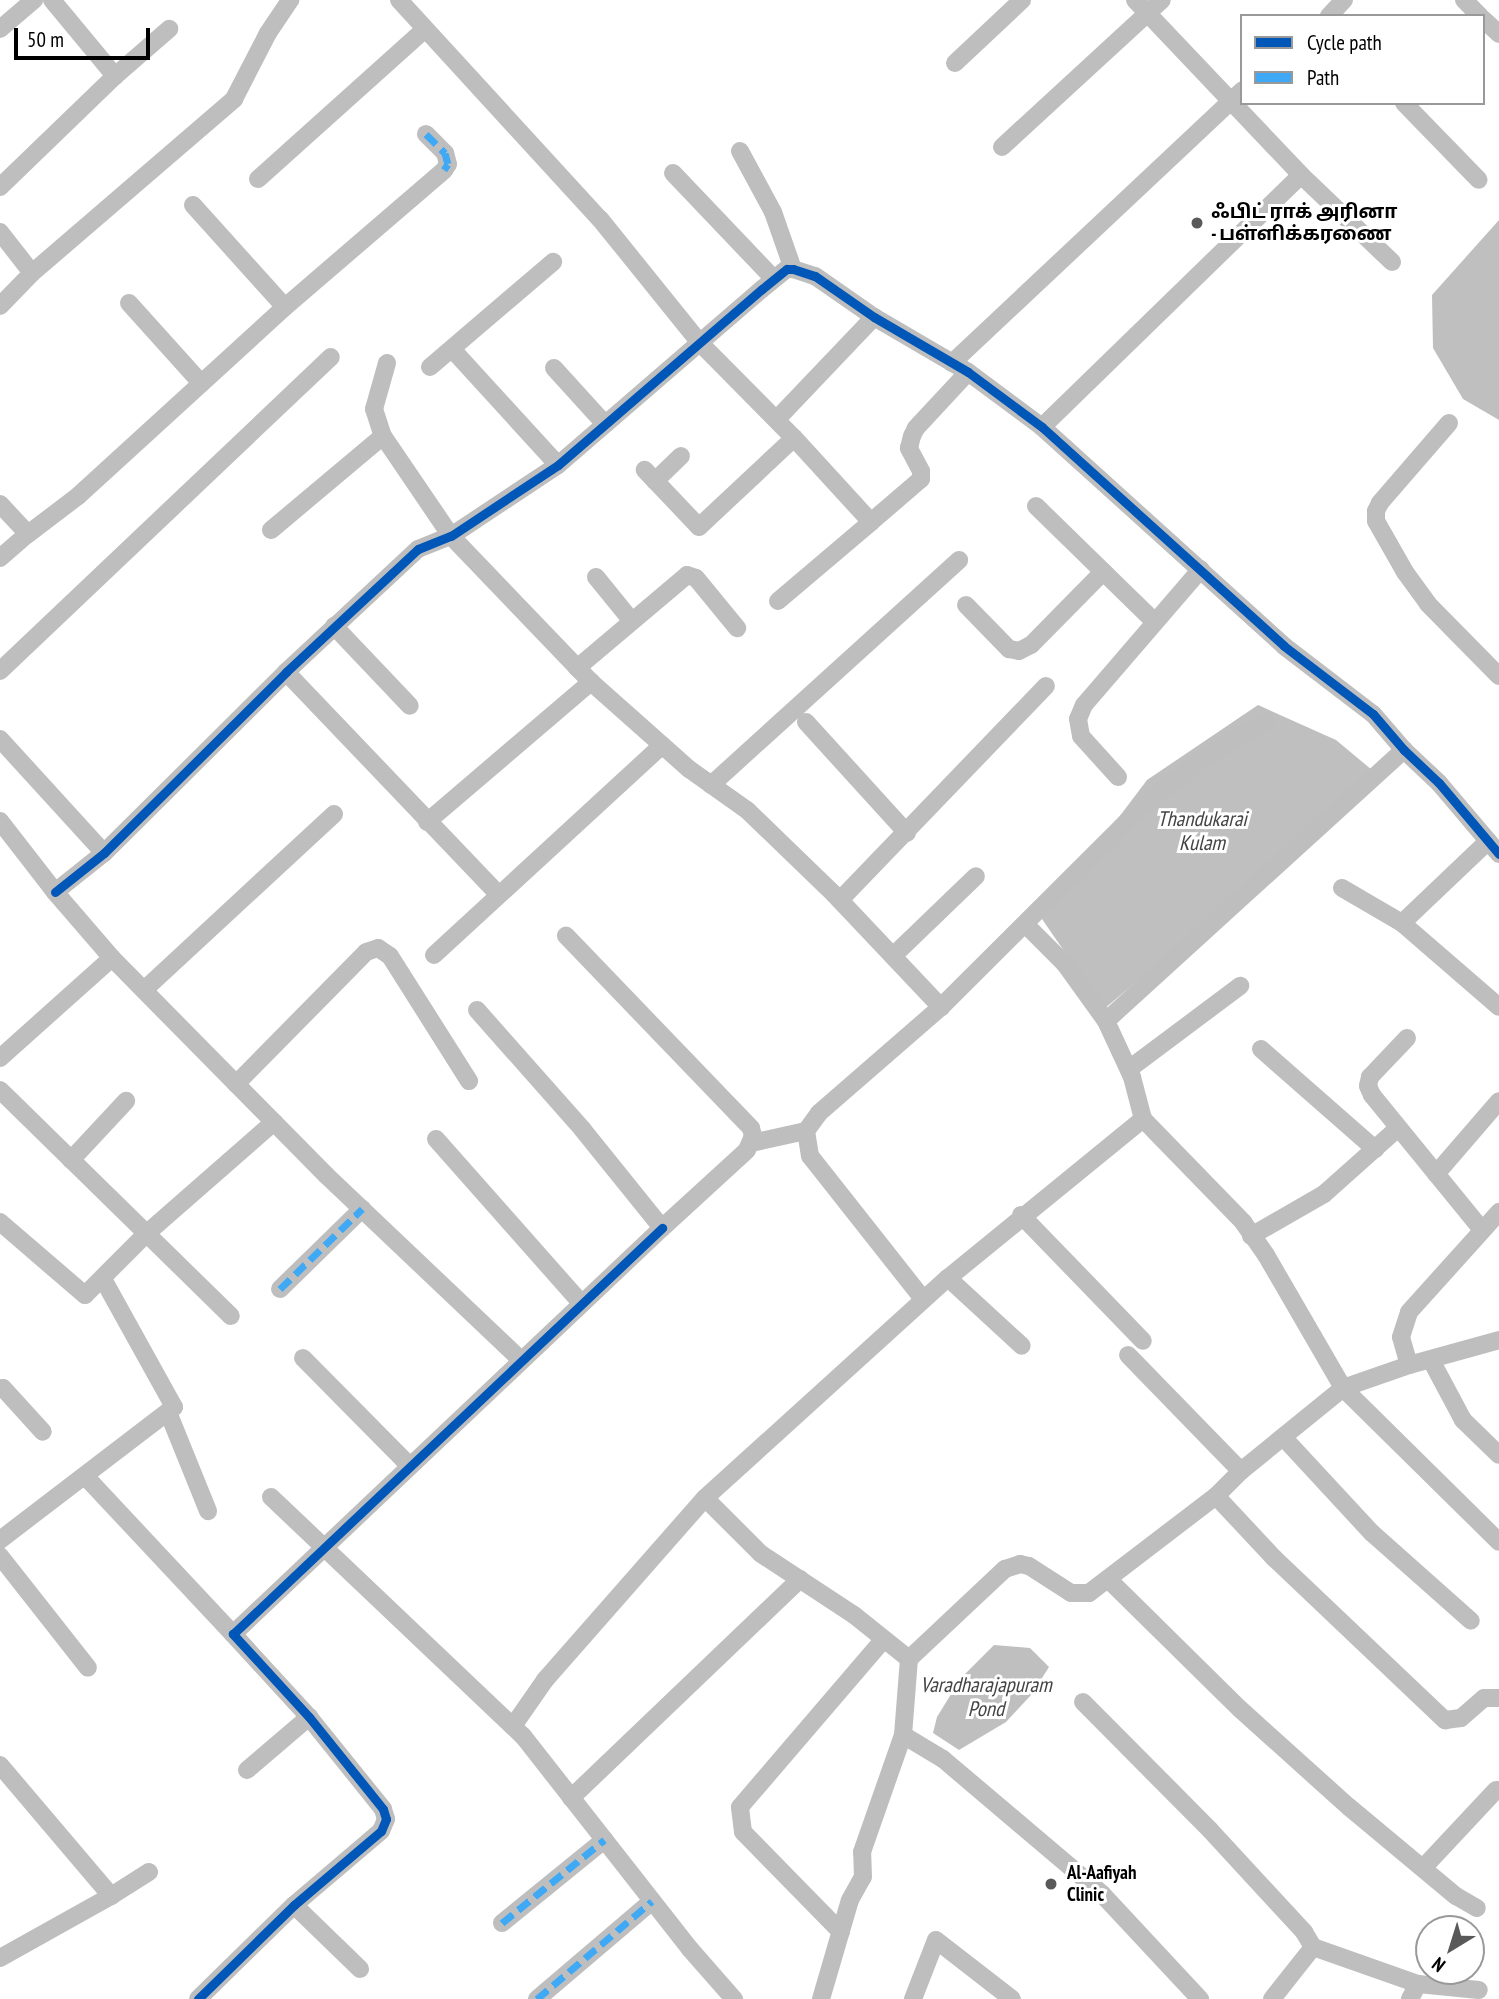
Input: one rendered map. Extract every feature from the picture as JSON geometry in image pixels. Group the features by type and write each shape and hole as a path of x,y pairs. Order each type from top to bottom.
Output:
{"street":[{"path":"0,29 34,0"},
{"path":"52,0 114,76"},
{"path":"0,306 32,273 234,99 268,33 290,0"},
{"path":"399,0 600,219 701,344 777,419 871,522"},
{"path":"955,63 1022,0"},
{"path":"778,601 921,479 921,471 909,448 912,436 960,367 1237,95 1135,0"},
{"path":"1002,147 1162,0"},
{"path":"1331,14 1343,0"},
{"path":"1464,0 1479,14"},
{"path":"1485,20 1499,34"},
{"path":"0,187 114,76 169,29"},
{"path":"258,179 424,30"},
{"path":"1245,105 1301,175 1392,262"},
{"path":"1406,105 1479,180"},
{"path":"0,558 78,496 285,307 444,170 448,164 445,153 426,134"},
{"path":"740,151 773,212 793,269"},
{"path":"673,173 774,279"},
{"path":"1042,428 1301,175"},
{"path":"193,205 285,307"},
{"path":"0,232 32,273"},
{"path":"430,368 553,262"},
{"path":"55,892 104,853 286,672 418,549 451,536 558,464 774,279 787,269 793,269 815,276 874,317 960,367 1042,428 1284,646 1373,714 1404,750 1439,783 1494,848 1402,923"},
{"path":"129,303 201,383"},
{"path":"777,419 874,317"},
{"path":"452,349 558,464"},
{"path":"0,671 331,357"},
{"path":"387,363 374,409 383,436 451,536 577,668 662,745 748,811 840,900 941,1007"},
{"path":"554,368 606,424"},
{"path":"1449,423 1380,503 1376,511 1376,521 1405,572 1428,604 1499,676"},
{"path":"271,530 383,436"},
{"path":"681,456 650,476 699,527 794,438"},
{"path":"0,504 28,534"},
{"path":"1036,506 1155,622"},
{"path":"711,785 958,560"},
{"path":"1118,777 1082,736 1078,719 1084,705 1201,569"},
{"path":"966,605 1009,649 1019,652 1031,645 1103,572"},
{"path":"577,668 687,575 696,578 737,628"},
{"path":"596,577 631,620"},
{"path":"334,626 410,706"},
{"path":"286,672 499,895"},
{"path":"427,822 592,682"},
{"path":"840,900 1046,685"},
{"path":"751,1143 806,1131 819,1113 941,1007 1141,808 1203,758 1266,721"},
{"path":"806,722 907,833"},
{"path":"0,739 104,853"},
{"path":"434,956 662,745"},
{"path":"1106,1021 1404,750"},
{"path":"144,990 334,814"},
{"path":"0,821 55,892 112,958 362,1209 521,1360"},
{"path":"893,956 976,876"},
{"path":"1342,888 1402,923 1499,1007"},
{"path":"1026,925 1065,964 1106,1021 1129,1069 1143,1119 1220,1196 1266,1255 1343,1388 1499,1542"},
{"path":"233,1634 751,1143 753,1136 748,1122 566,936"},
{"path":"236,1084 366,952 378,948 390,956 469,1081"},
{"path":"3,1049 112,958"},
{"path":"1129,1069 1240,986"},
{"path":"477,1010 583,1130 662,1228"},
{"path":"1407,1038 1370,1077 1368,1086 1398,1128 1482,1230"},
{"path":"1261,1049 1375,1149"},
{"path":"0,1090 231,1316"},
{"path":"71,1160 126,1101"},
{"path":"1436,1174 1499,1101"},
{"path":"513,1726 545,1680 705,1498 947,1278 1021,1215 1143,1119"},
{"path":"0,1222 85,1295 146,1234 274,1122"},
{"path":"1251,1236 1324,1194 1398,1128"},
{"path":"806,1131 810,1156 923,1299"},
{"path":"436,1139 581,1303"},
{"path":"280,1289 362,1209"},
{"path":"1409,1365 1401,1337 1409,1311 1499,1212"},
{"path":"1021,1215 1143,1341"},
{"path":"947,1278 1022,1346"},
{"path":"0,1540 174,1407 103,1279"},
{"path":"821,1999 850,1899 863,1877 862,1852 902,1735 909,1659 1013,1566 1029,1566 1078,1595 1089,1593 1216,1496 1241,1471 1343,1388 1409,1365 1499,1340"},
{"path":"1128,1355 1241,1471"},
{"path":"303,1358 409,1465"},
{"path":"1431,1360 1463,1420 1499,1455"},
{"path":"0,1389 3,1388 43,1432"},
{"path":"168,1412 208,1511"},
{"path":"1283,1437 1372,1532 1471,1621"},
{"path":"85,1476 309,1717 383,1809 386,1819 381,1831 294,1905 198,1999"},
{"path":"1216,1496 1274,1558 1445,1720 1461,1718 1484,1698 1499,1698"},
{"path":"271,1497 513,1726 734,1999"},
{"path":"705,1498 761,1554 854,1615 909,1659"},
{"path":"0,1556 88,1668"},
{"path":"571,1798 800,1579"},
{"path":"1109,1580 1240,1709 1456,1896 1478,1908"},
{"path":"841,1932 743,1832 740,1807 884,1639"},
{"path":"1083,1702 1210,1830 1304,1932 1313,1947 1414,1991 1479,1990"},
{"path":"247,1770 309,1717"},
{"path":"902,1735 943,1759 1102,1894 1200,1999"},
{"path":"0,1765 111,1896"},
{"path":"1423,1868 1496,1790"},
{"path":"502,1923 604,1840"},
{"path":"0,1958 149,1872"},
{"path":"537,1999 652,1901"},
{"path":"294,1905 360,1969"},
{"path":"913,1999 936,1940 1012,1999"},
{"path":"1272,1999 1313,1947"}],"water":[{"path":"1499,220 1499,420 1463,399 1433,348 1432,295"},
{"name":"Thandukarai Kulam","path":"1258,705 1336,740 1372,770 1358,795 1104,1009 1042,919 1147,780"},
{"name":"Varadharajapuram Pond","path":"994,1645 1030,1648 1049,1667 1032,1694 1006,1722 959,1750 933,1733 937,1717 961,1678"}],"marked path":[{"path":"426,134 445,153 448,164 444,170"},
{"path":"280,1289 362,1209"},
{"path":"502,1923 604,1840"},
{"path":"537,1999 652,1901"}],"cycle path":[{"path":"55,892 104,853 286,672 418,549 451,536 558,465 787,269 815,276 874,317 968,372 1042,427 1284,646 1373,714 1404,750 1439,783 1499,854"},
{"path":"198,1999 294,1905 381,1831 386,1819 383,1809 309,1717 233,1634 662,1228"}],"place":[{"name":"ஃபிட் ராக் அரினா - பள்ளிக்கரணை","path":"1197,223"},
{"name":"Al-Aafiyah Clinic","path":"1051,1884"}]}
